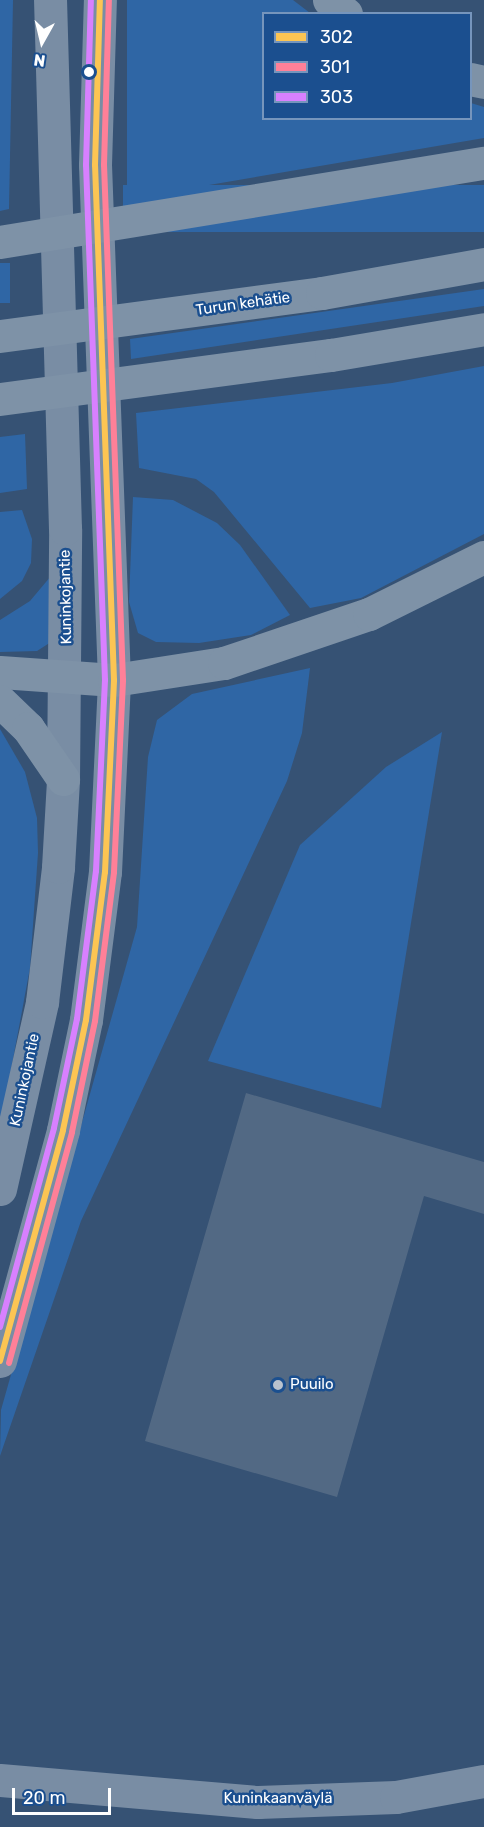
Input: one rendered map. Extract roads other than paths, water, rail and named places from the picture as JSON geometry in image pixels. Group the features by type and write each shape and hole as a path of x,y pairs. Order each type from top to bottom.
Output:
{"highway":[{"path":"329,0 344,12"},
{"path":"0,243 484,163"},
{"name":"Turun kehätie","path":"0,336 322,293 484,264"},
{"path":"0,399 331,355 484,329"},
{"path":"0,672 66,679 114,680 224,663 369,614 484,557"},
{"path":"0,701 28,728 63,779"}],"main road":[{"name":"Kuninkojantie","path":"0,1189 42,1002 58,867 63,779 66,679 65,529 51,0"},
{"path":"0,1362 38,1227 86,1020 105,872 114,680 95,165 100,0"},
{"name":"Kuninkaanväylä","path":"0,1780 258,1802 396,1797 484,1781"}],"place":[{"name":"Puuilo","path":"278,1385"}]}
